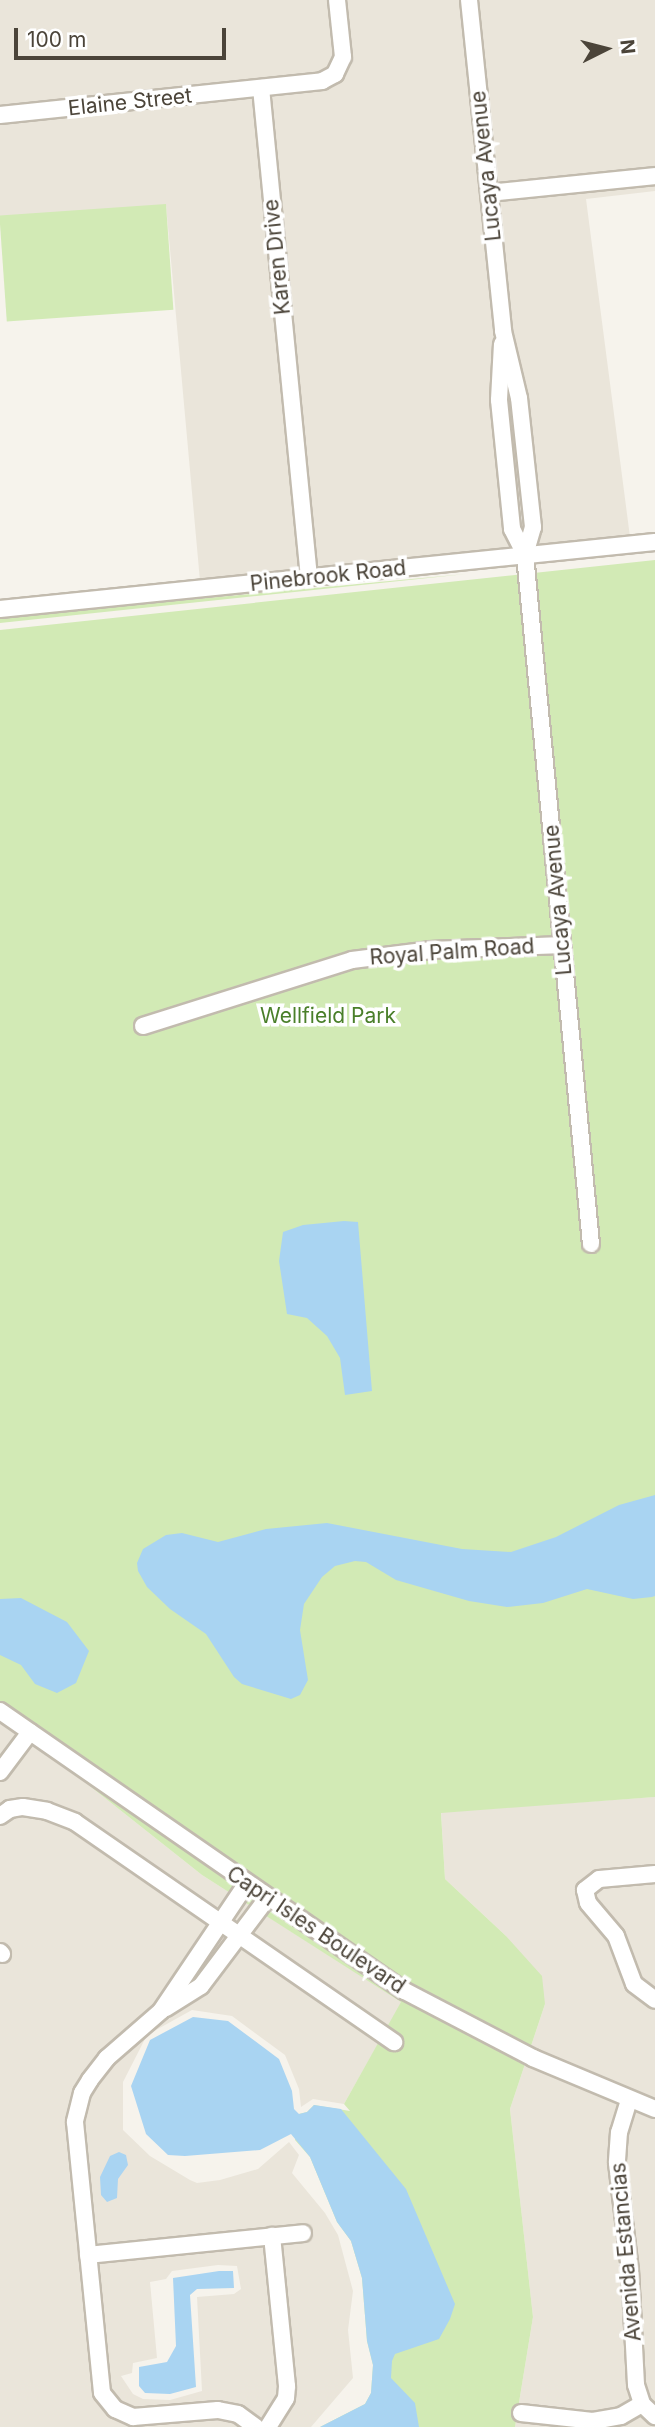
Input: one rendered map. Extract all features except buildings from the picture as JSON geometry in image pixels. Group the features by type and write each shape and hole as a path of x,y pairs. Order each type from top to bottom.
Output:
{"street":[{"path":"261,88 322,81 335,74 343,57 337,0"},
{"name":"Lucaya Avenue","path":"469,0 503,331 499,400 512,529 525,555 591,1244"},
{"name":"Elaine Street","path":"0,115 261,88"},
{"name":"Karen Drive","path":"261,88 309,578"},
{"path":"489,193 655,176"},
{"name":"Pinebrook Road","path":"0,609 655,542"},
{"name":"Royal Palm Road","path":"144,1026 352,960 430,950 562,945"},
{"name":"Capri Isles Boulevard","path":"0,1711 405,1992 507,2046 655,2109"},
{"path":"0,1772 30,1732"},
{"path":"0,1816 10,1809 23,1807 47,1811 75,1822 394,2042"},
{"path":"655,1874 599,1879 585,1890 588,1903 616,1936 634,1984 655,2000"},
{"path":"161,2011 247,1883"},
{"path":"256,2427 229,2411 133,2417 107,2403 99,2381 76,2111 82,2092 99,2068 161,2011 201,1986 268,1898"},
{"name":"Avenida Estancias","path":"629,2100 619,2132 617,2163 631,2288 635,2379 642,2404"},
{"path":"88,2255 303,2233"},
{"path":"268,2427 286,2398 287,2386 272,2236"},
{"path":"521,2413 593,2421 621,2416 642,2404 655,2416"}],"shaded area":[{"path":"0,0 461,0 494,332 491,401 504,530 512,549 200,581 166,205 0,218"},
{"path":"477,0 655,0 655,191 586,199 630,537 537,546 541,526 527,396 511,331"},
{"path":"0,1720 52,1756 202,1875 402,2002 344,2104 313,2099 301,2107 299,2089 285,2055 232,2016 192,2010 147,2035 123,2082 123,2130 150,2156 197,2183 220,2180 258,2169 289,2142 299,2155 292,2173 325,2213 338,2235 353,2291 348,2330 353,2378 311,2427 0,2427","holes":["218,2265 237,2266 241,2289 234,2294 197,2297 202,2391 170,2400 143,2399 133,2394 121,2376 132,2373 133,2363 157,2358 150,2282 166,2279 172,2271"]},
{"path":"655,1797 655,2427 515,2427 533,2317 510,2109 545,2004 505,1935 445,1879 441,1812"}],"green space":[{"path":"166,204 173,310 7,321 0,216"},
{"name":"Wellfield Park","path":"655,560 655,1797 441,1813 445,1879 505,1935 542,1976 545,2004 510,2109 533,2317 515,2427 320,2427 365,2404 371,2393 373,2365 367,2341 362,2278 351,2241 337,2222 310,2157 295,2140 299,2114 307,2112 314,2105 350,2111 344,2104 401,2002 202,1875 52,1756 364,1974 416,2006 410,1985 0,1701 0,630"},
{"path":"466,574 0,623 0,617"}],"water":[{"path":"358,1222 372,1391 345,1395 340,1358 327,1336 307,1318 287,1314 279,1261 283,1232 303,1225"},
{"path":"655,1495 655,1596 652,1597 633,1599 587,1589 543,1603 507,1607 469,1601 396,1580 366,1562 355,1561 335,1566 322,1577 304,1604 300,1630 308,1680 300,1695 291,1699 242,1684 234,1677 206,1634 170,1609 147,1587 138,1571 137,1563 143,1549 166,1535 182,1533 218,1542 266,1529 327,1523 462,1549 511,1552 556,1537 619,1505"},
{"path":"21,1598 67,1622 89,1651 76,1683 57,1693 35,1684 21,1665 0,1655 0,1599"},
{"path":"193,2017 228,2021 279,2059 292,2091 294,2109 299,2114 307,2112 314,2105 341,2109 406,2189 455,2304 439,2339 395,2354 392,2361 391,2378 415,2403 419,2427 320,2427 365,2404 371,2393 373,2365 367,2341 362,2278 351,2241 337,2222 310,2157 291,2134 260,2150 185,2156 168,2155 146,2134 131,2086 150,2040"},
{"path":"119,2152 126,2155 128,2165 118,2179 117,2198 107,2202 101,2195 100,2177 110,2156"},
{"path":"233,2271 234,2288 197,2289 190,2295 196,2387 170,2394 145,2393 139,2386 139,2367 167,2362 176,2346 173,2278"}]}
